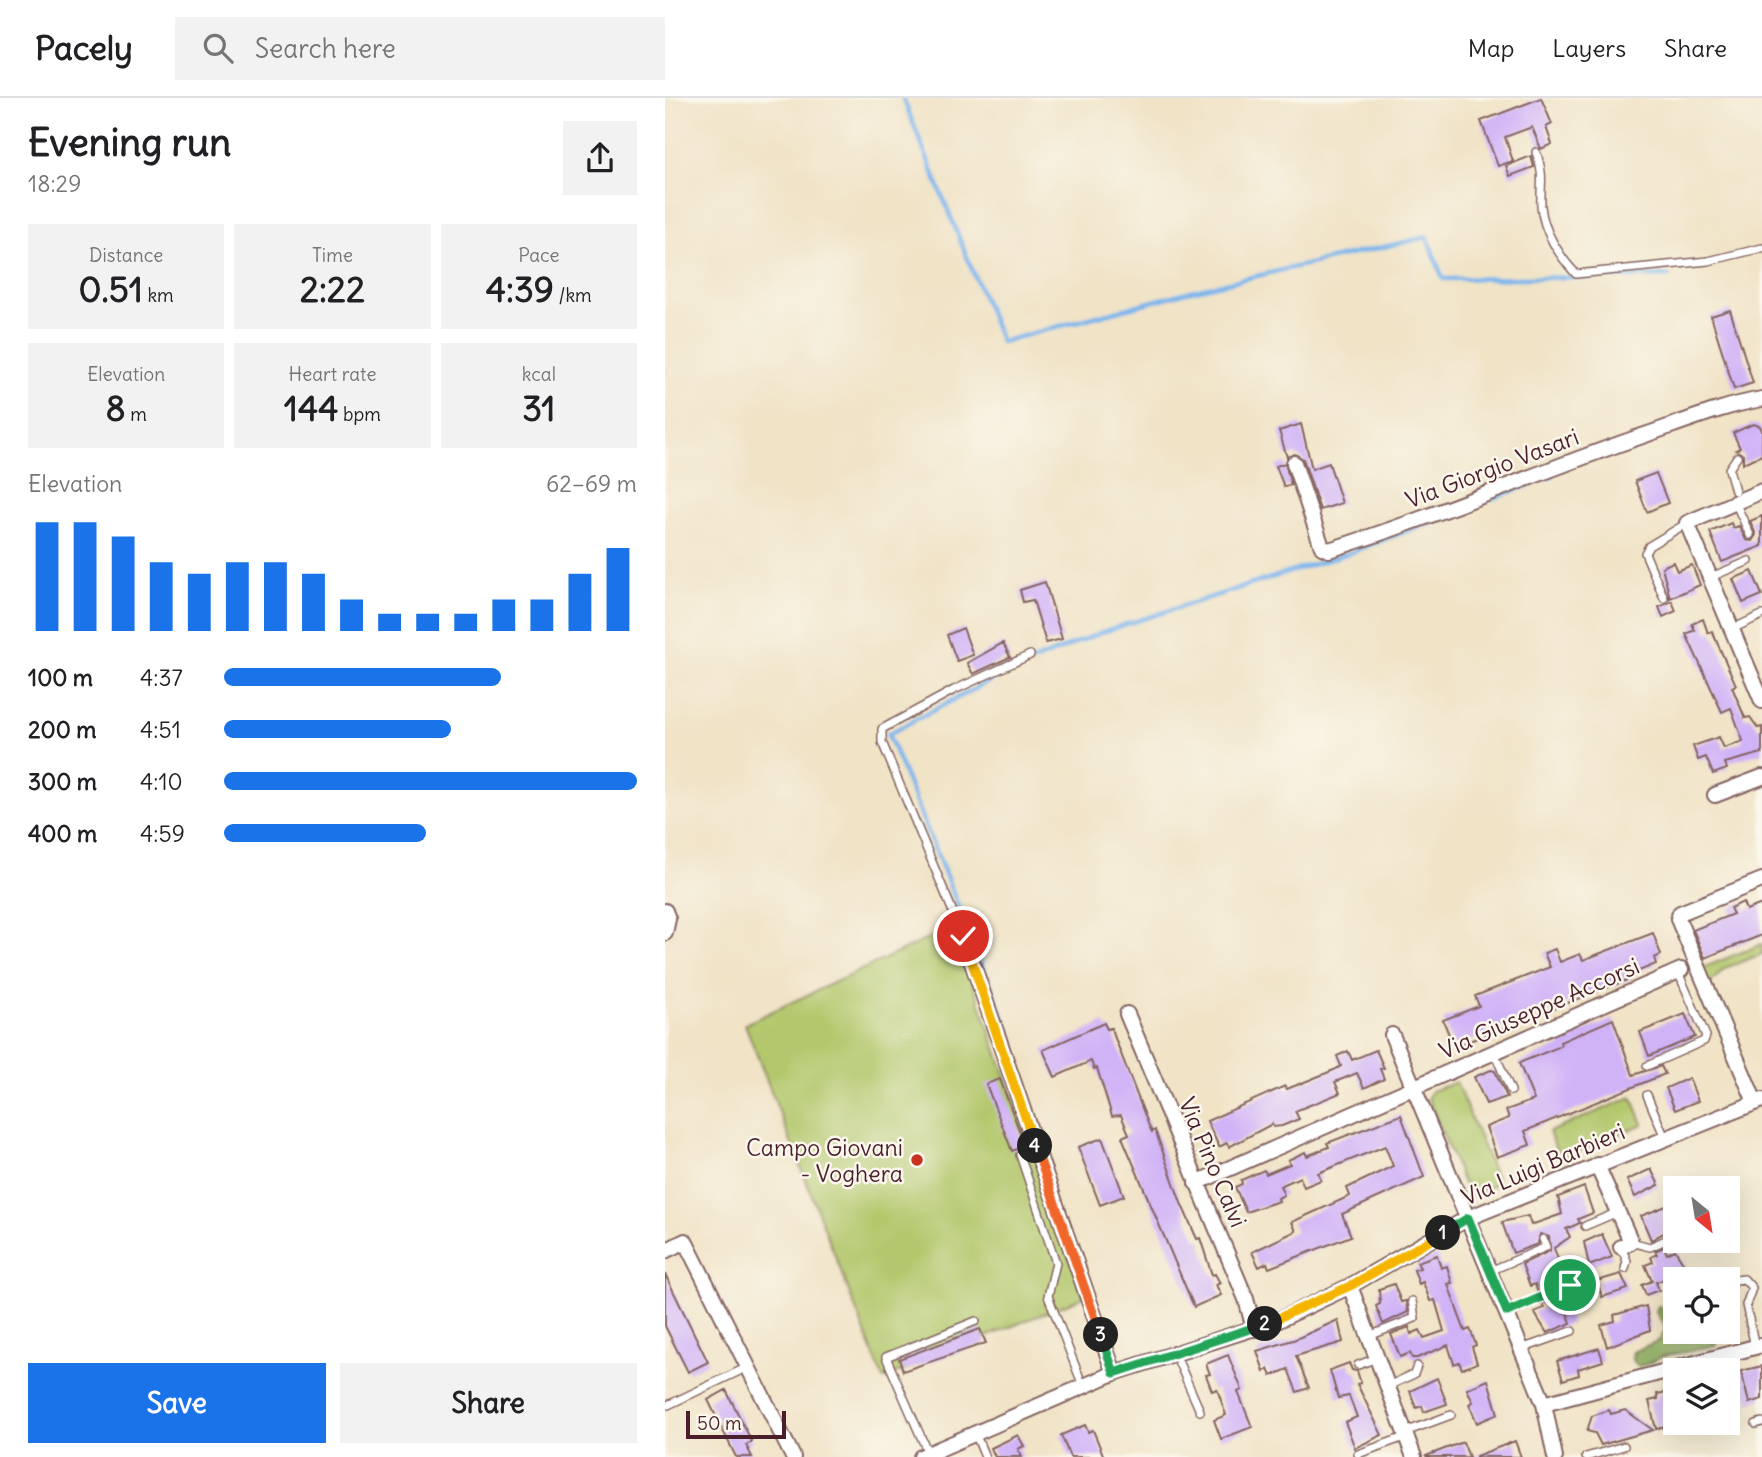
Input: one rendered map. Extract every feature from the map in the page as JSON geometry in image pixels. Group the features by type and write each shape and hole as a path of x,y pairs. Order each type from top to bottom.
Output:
{"street":[{"name":"Via Giorgio Vasari","path":"1294,463 1322,547 1329,550 1395,530 1581,457 1752,397"},
{"path":"1762,491 1736,493 1687,523 1762,701"},
{"path":"1715,795 1762,777"},
{"path":"1759,1101 1678,919 1680,913 1762,880"},
{"path":"665,911 668,919 665,933"},
{"path":"963,936 1114,1373"},
{"name":"Via Giuseppe Accorsi","path":"1196,1182 1680,971"},
{"name":"Via Pino Calvi","path":"1128,1014 1246,1299 1254,1329"},
{"path":"1392,1035 1544,1404 1555,1457"},
{"name":"Via Luigi Barbieri","path":"925,1455 1114,1373 1254,1329 1350,1286 1468,1218 1759,1101"},
{"path":"1597,1165 1618,1212 1626,1244"},
{"path":"665,1251 685,1241 793,1457"},
{"path":"1350,1286 1415,1457"},
{"path":"1544,1404 1759,1346"}],"lane":[{"path":"1536,152 1543,171 1541,207 1547,229 1563,259 1576,274 1708,261 1762,248"},
{"path":"1737,457 1729,469 1750,535"},
{"path":"1664,598 1645,553 1649,546 1687,523"},
{"path":"1711,577 1749,561"},
{"path":"1732,629 1762,615"},
{"path":"963,936 895,776 882,742 882,729 954,690 1030,655"},
{"path":"1647,1066 1704,1041 1706,1036 1680,971"},
{"path":"1494,1052 1511,1091"},
{"path":"1647,1095 1665,1138"},
{"path":"1020,1155 1056,1263 1048,1296 1083,1387"},
{"path":"1585,1226 1618,1212"},
{"path":"1490,1271 1546,1247 1543,1239"},
{"path":"1625,1269 1626,1244 1650,1247 1663,1241"},
{"path":"1507,1312 1570,1285 1573,1280 1567,1265"},
{"path":"1740,1279 1744,1279 1752,1288 1745,1305 1759,1346"},
{"path":"1369,1336 1415,1318 1412,1301"},
{"path":"925,1455 886,1357 977,1321"},
{"path":"1521,1349 1572,1331"},
{"path":"1175,1353 1200,1411"},
{"path":"1358,1365 1377,1358"},
{"path":"669,1405 748,1367"},
{"path":"1388,1386 1414,1374 1417,1367"},
{"path":"1359,1454 1451,1415"},
{"path":"975,1433 985,1457"},
{"path":"1586,1457 1624,1446"}],"green space":[{"name":"Campo Giovani - Voghera","path":"953,927 1084,1297 883,1379 745,1024"},
{"path":"1762,944 1762,954 1725,968 1709,985 1702,968"},
{"path":"1456,1082 1498,1183 1472,1195 1463,1183 1428,1098 1431,1091"},
{"path":"1632,1097 1643,1124 1560,1159 1549,1132"},
{"path":"1658,1306 1663,1308 1663,1323 1656,1312"},
{"path":"1663,1334 1663,1344 1717,1345 1664,1356 1637,1366 1632,1360 1633,1352 1660,1340"}],"building":[{"path":"1541,98 1552,124 1546,127 1552,144 1541,149 1532,127 1505,137 1513,161 1498,166 1481,121"},
{"path":"1531,156 1534,167 1510,176 1506,166"},
{"path":"1730,310 1753,383 1734,389 1711,316"},
{"path":"1301,424 1312,469 1329,463 1342,503 1320,510 1303,459 1295,454 1287,457 1279,431"},
{"path":"1753,424 1760,426 1762,431 1762,455 1743,463 1743,455 1736,450 1740,448 1733,433"},
{"path":"1285,463 1291,485 1284,487 1276,466"},
{"path":"1656,473 1668,503 1647,512 1635,481"},
{"path":"1762,516 1762,546 1722,562 1710,532 1731,523 1733,528 1739,526 1746,540 1752,541 1756,535 1750,521"},
{"path":"1673,562 1677,571 1692,565 1700,585 1670,598 1662,567"},
{"path":"1752,571 1762,595 1743,603 1733,579"},
{"path":"1045,582 1062,639 1046,643 1033,600 1023,602 1020,590"},
{"path":"1672,601 1676,611 1663,617 1659,607"},
{"path":"1703,619 1708,633 1712,631 1736,685 1732,687 1745,718 1750,717 1758,728 1762,727 1762,753 1725,763 1727,769 1713,774 1706,757 1698,760 1693,746 1719,737 1724,748 1743,741 1731,708 1722,712 1686,634 1695,630 1692,624"},
{"path":"963,628 973,655 957,661 947,635"},
{"path":"1003,643 1010,657 973,674 967,663"},
{"path":"1743,902 1746,910 1762,904 1762,935 1705,958 1693,930 1733,914 1730,908"},
{"path":"1653,933 1661,955 1654,958 1656,964 1629,975 1630,979 1454,1047 1443,1020 1479,1006 1475,996 1550,967 1544,953 1555,949 1560,962 1580,954 1583,960"},
{"path":"1685,1014 1695,1037 1649,1056 1640,1032"},
{"path":"1613,1019 1633,1075 1661,1066 1665,1074 1525,1131 1530,1145 1497,1157 1486,1127 1509,1118 1506,1110 1534,1100 1519,1063 1561,1046 1560,1042"},
{"path":"1104,1023 1107,1029 1111,1028 1149,1126 1152,1132 1155,1130 1181,1203 1197,1239 1200,1238 1212,1275 1215,1274 1220,1283 1216,1285 1221,1295 1194,1307 1122,1137 1129,1134 1121,1115 1112,1116 1097,1068 1094,1069 1091,1061 1055,1077 1043,1050"},
{"path":"1376,1050 1384,1068 1380,1069 1384,1079 1364,1088 1357,1073 1335,1082 1340,1093 1295,1111 1299,1119 1282,1126 1273,1127 1272,1124 1229,1147 1227,1143 1219,1147 1207,1121 1285,1086 1287,1089 1334,1070 1341,1066 1337,1056 1348,1051 1352,1060"},
{"path":"1495,1071 1507,1097 1486,1104 1474,1077"},
{"path":"1689,1078 1698,1101 1675,1110 1666,1088"},
{"path":"1000,1079 1025,1146 1012,1151 986,1084"},
{"path":"1401,1115 1424,1177 1342,1214 1351,1236 1269,1268 1267,1263 1259,1267 1252,1252 1296,1231 1292,1222 1350,1196 1347,1188 1393,1166 1385,1146 1318,1173 1321,1180 1304,1187 1300,1177 1280,1186 1284,1195 1278,1198 1279,1201 1246,1212 1235,1187 1242,1184 1241,1180 1264,1170 1266,1174 1290,1164 1288,1160 1305,1152 1307,1156 1329,1147 1327,1143"},
{"path":"1102,1138 1124,1196 1100,1205 1078,1147"},
{"path":"1651,1169 1659,1185 1635,1197 1627,1180"},
{"path":"1584,1187 1593,1213 1578,1219 1580,1223 1566,1229 1570,1237 1554,1248 1564,1276 1555,1280 1556,1285 1538,1293 1535,1284 1530,1286 1522,1264 1550,1251 1549,1237 1540,1234 1538,1244 1513,1253 1502,1222 1528,1216 1531,1225 1562,1214 1558,1197"},
{"path":"1663,1207 1663,1233 1651,1240 1641,1216"},
{"path":"1602,1234 1612,1257 1589,1266 1584,1242"},
{"path":"1663,1247 1663,1253 1677,1253 1686,1267 1663,1267 1663,1280 1656,1282 1659,1290 1646,1295 1642,1285 1652,1281 1645,1265 1653,1262 1651,1257 1657,1254 1655,1251"},
{"path":"1437,1255 1441,1268 1447,1266 1452,1283 1448,1284 1460,1318 1465,1331 1470,1329 1476,1345 1472,1347 1477,1363 1462,1369 1459,1362 1454,1364 1448,1345 1417,1358 1412,1358 1410,1353 1400,1357 1391,1334 1409,1327 1411,1334 1420,1330 1424,1338 1444,1331 1435,1300 1430,1301 1423,1282 1419,1284 1414,1270 1420,1268 1417,1262"},
{"path":"665,1274 708,1362 688,1372 665,1326"},
{"path":"1621,1274 1628,1289 1602,1297 1597,1281"},
{"path":"1394,1284 1401,1302 1406,1301 1408,1312 1383,1324 1376,1306 1380,1304 1379,1289"},
{"path":"1561,1296 1571,1323 1547,1333 1534,1312 1544,1308 1542,1304"},
{"path":"1646,1306 1650,1330 1607,1347 1601,1325 1615,1321 1614,1315"},
{"path":"1338,1320 1343,1342 1296,1356 1309,1388 1297,1392 1288,1369 1271,1376 1268,1369 1264,1371 1257,1351 1296,1339"},
{"path":"980,1329 986,1343 903,1371 899,1359"},
{"path":"1599,1348 1603,1361 1578,1369 1579,1375 1563,1380 1557,1361"},
{"path":"1228,1355 1242,1390 1238,1392 1252,1427 1221,1439 1214,1420 1226,1415 1217,1389 1212,1391 1206,1375 1210,1374 1206,1364"},
{"path":"1349,1363 1352,1370 1357,1371 1361,1383 1357,1384 1382,1435 1355,1448 1345,1422 1357,1417 1349,1396 1338,1398 1330,1370"},
{"path":"1762,1366 1762,1399 1749,1403 1741,1371"},
{"path":"1437,1378 1447,1404 1424,1412 1422,1406 1416,1408 1410,1391"},
{"path":"1488,1380 1498,1414 1477,1423 1469,1404 1473,1402 1467,1389"},
{"path":"726,1390 752,1442 746,1445 752,1457 736,1457 708,1400"},
{"path":"1663,1393 1663,1428 1656,1429 1649,1401 1658,1399 1657,1394"},
{"path":"1609,1410 1611,1414 1625,1410 1653,1430 1601,1445 1595,1433 1587,1431 1592,1416"},
{"path":"1085,1425 1088,1432 1093,1430 1104,1457 1070,1457 1061,1435"},
{"path":"1018,1435 1024,1446 1018,1449 1022,1457 995,1457 991,1448"},
{"path":"1515,1441 1521,1457 1476,1457 1476,1456"},
{"path":"1463,1442 1469,1457 1426,1456"}],"waterway":[{"path":"903,98 1001,342 1191,291 1427,237 1443,279 1669,276"},
{"path":"1017,1050 888,734 1005,673 1102,632 1349,553 1552,476"}],"place":[{"name":"Campo Giovani - Voghera","path":"917,1160"}],"route":[{"path":"963,936 1114,1373 1279,1320 1350,1286 1468,1218 1507,1312 1570,1285"}]}
